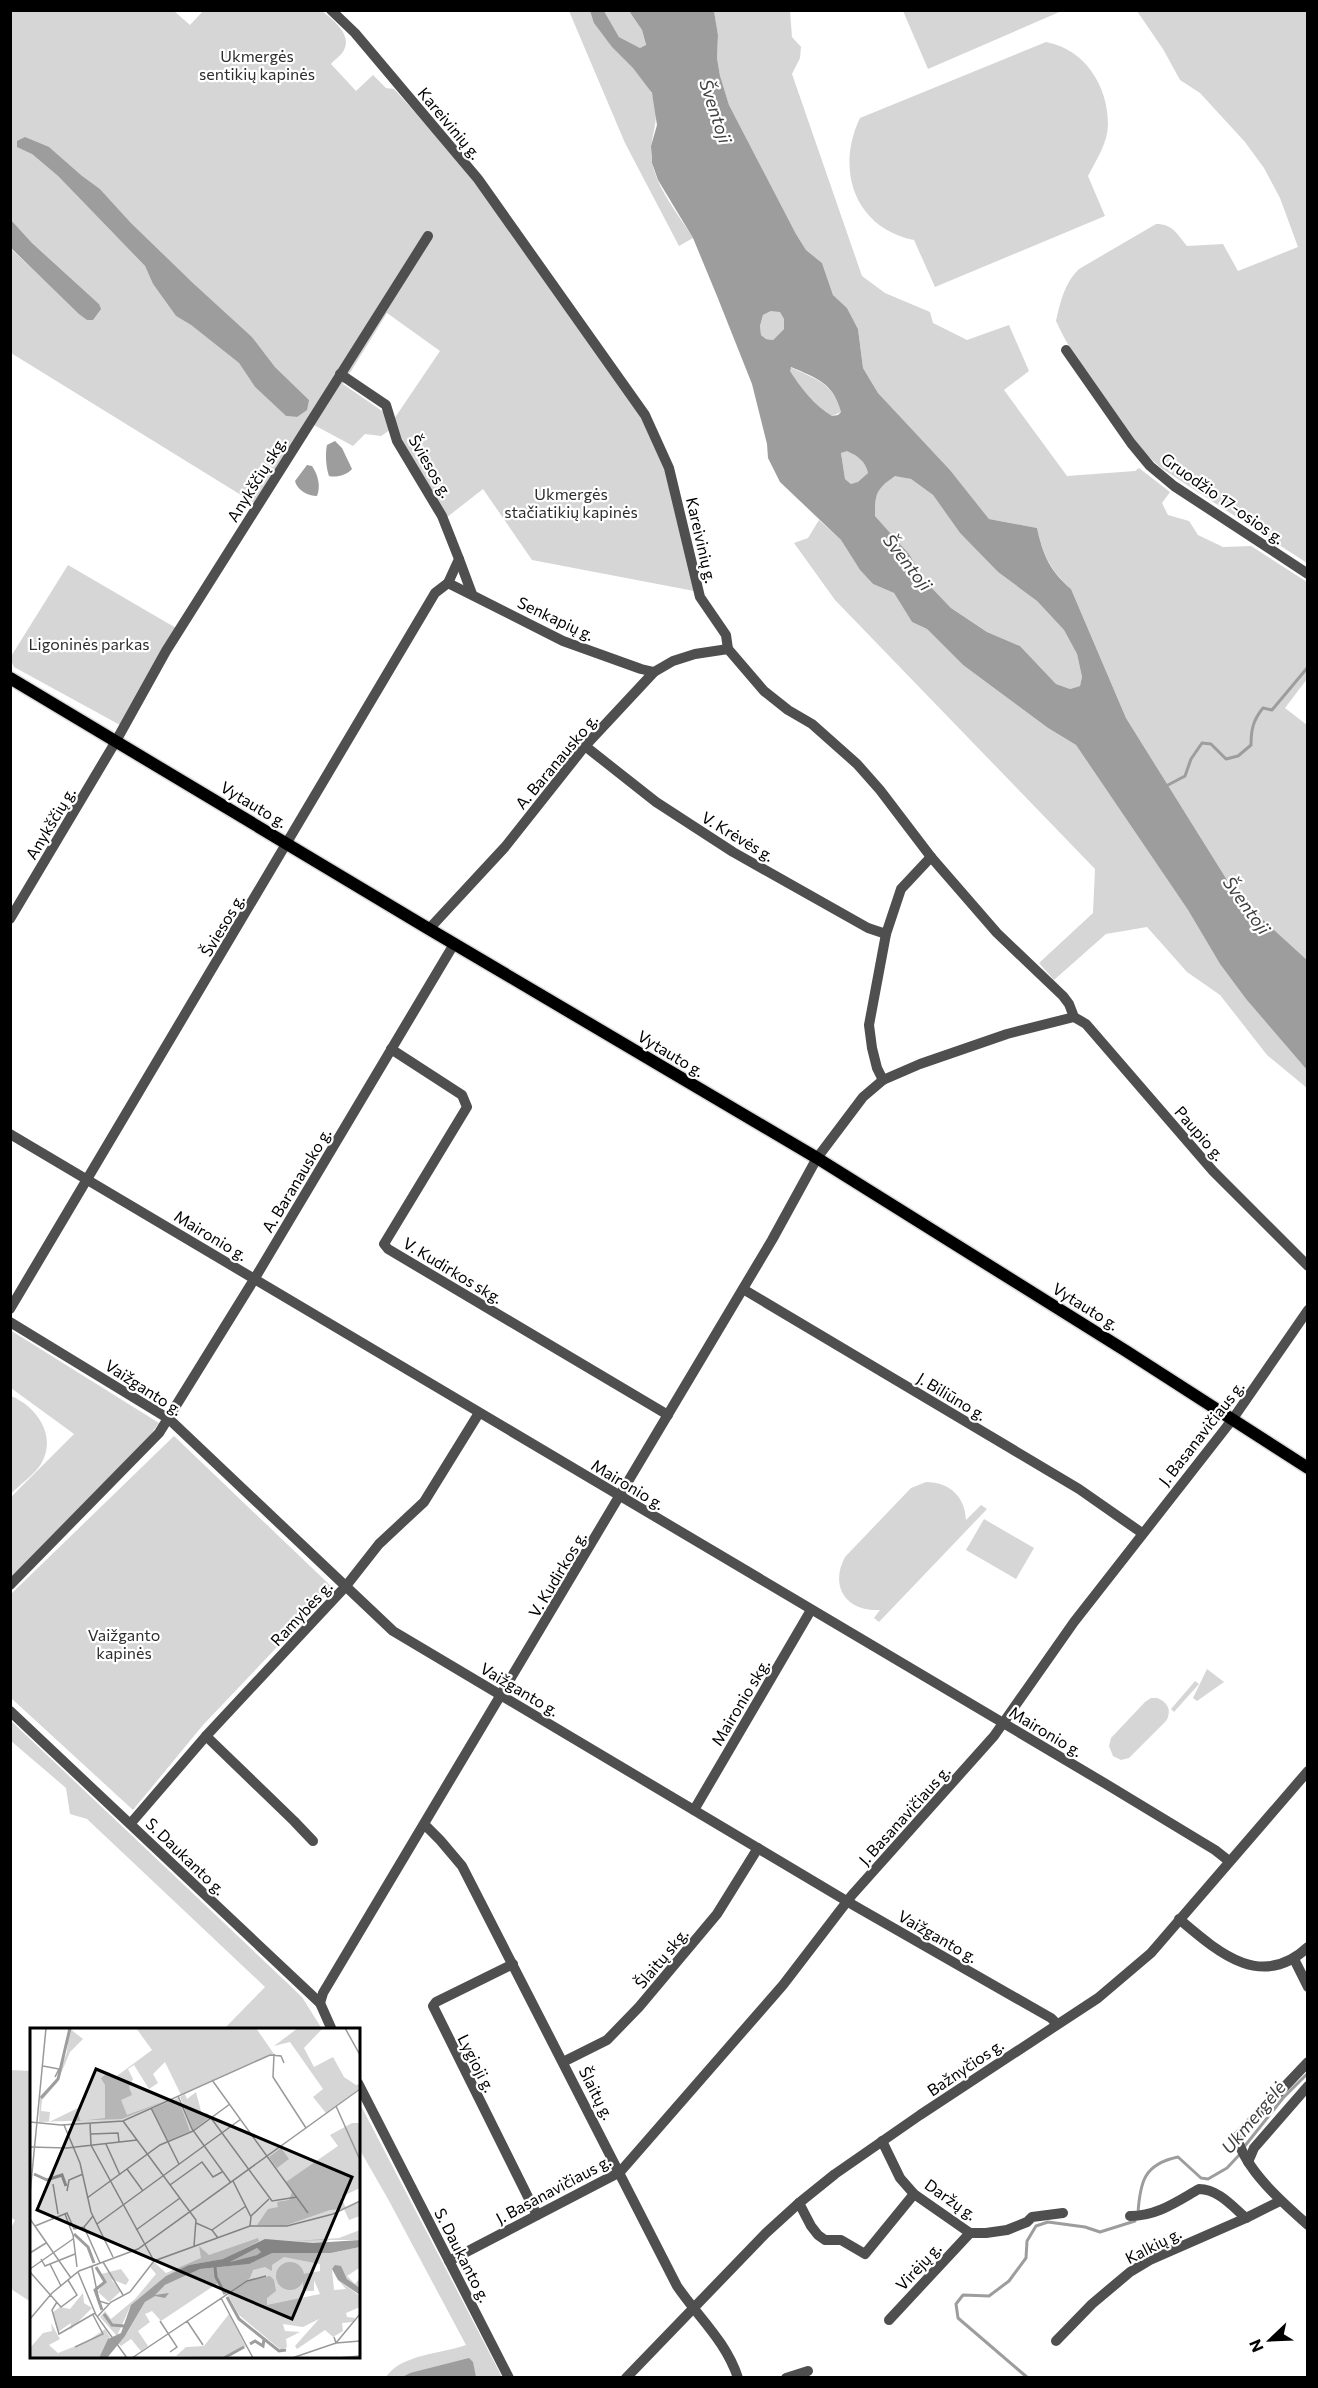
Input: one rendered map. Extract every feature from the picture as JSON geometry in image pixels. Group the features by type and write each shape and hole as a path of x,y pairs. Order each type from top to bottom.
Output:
{"main road":[{"name":"Vytauto g.","path":"10,678 817,1158 1308,1468"}],"street":[{"name":"Kareivinių g.","path":"331,10 355,33 478,179 645,415 669,468 700,597 726,635 728,649 764,691 788,710 812,724 857,764 880,790 931,857"},
{"name":"Anykščių skg.","path":"116,741 166,651 428,236"},
{"name":"Gruodžio 17-osios g.","path":"1066,350 1131,443 1150,466 1174,486 1308,574"},
{"name":"Šviesos g.","path":"340,374 386,405 398,441 442,516 472,594"},
{"name":"Šviesos g.","path":"10,1309 435,593 448,583 459,559"},
{"name":"Senkapių g.","path":"448,583 564,641 654,672"},
{"name":"A. Baranausko g.","path":"429,929 505,847 585,747 654,672 673,661 694,654 728,649"},
{"name":"Anykščių g.","path":"10,919 116,741"},
{"name":"V. Krėvės g.","path":"585,747 656,802 733,852 868,928 886,934"},
{"path":"883,1080 877,1068 869,1025 886,934 901,889 931,857"},
{"name":"Paupio g.","path":"931,857 998,933 1063,996 1074,1017 1086,1024 1214,1171 1308,1266"},
{"name":"A. Baranausko g.","path":"10,1585 144,1449 169,1419 454,944"},
{"path":"817,1158 863,1097 883,1080 969,1047 1074,1017"},
{"name":"V. Kudirkos skg.","path":"391,1049 462,1095 467,1107 384,1244 398,1255 668,1415"},
{"name":"Maironio g.","path":"10,1134 1177,1826 1229,1861"},
{"name":"V. Kudirkos g.","path":"320,2003 743,1289 817,1158"},
{"name":"J. Biliūno g.","path":"743,1289 1079,1489 1142,1533"},
{"name":"J. Basanavičiaus g.","path":"449,2261 620,2172 776,1993 848,1901 1003,1723 1074,1622 1232,1420 1308,1310"},
{"name":"Vaižganto g.","path":"10,1322 169,1419 393,1631 848,1901 1052,2018 1057,2024"},
{"name":"Ramybės g.","path":"131,1823 206,1736 346,1586 380,1544 424,1502 479,1413"},
{"name":"Maironio skg.","path":"694,1810 811,1610"},
{"name":"S. Daukanto g.","path":"10,1711 320,2003 331,2028"},
{"path":"206,1736 313,1841"},
{"name":"Bažnyčios g.","path":"626,2378 766,2233 800,2202 835,2174 1098,1998 1128,1974 1150,1953 1308,1772"},
{"name":"Šlaitų g.","path":"425,1825 462,1866 667,2266 693,2308 731,2357 738,2378"},
{"name":"Šlaitų skg.","path":"563,2062 607,2040 639,2007 717,1914 758,1848"},
{"path":"1179,1919 1242,1965 1269,1966 1294,1959 1308,1947"},
{"path":"1294,1959 1308,1987"},
{"name":"Lygioji g.","path":"513,1964 436,2002 433,2006 537,2216"},
{"path":"1308,2062 1238,2137 1247,2160 1280,2201 1308,2225"},
{"path":"1247,2160 1254,2148 1308,2086"},
{"name":"S. Daukanto g.","path":"360,2087 509,2378"},
{"name":"Daržų g.","path":"882,2142 900,2178 915,2194 970,2233 1007,2230 1027,2222 1032,2217 1063,2213"},
{"path":"1130,2216 1146,2216 1199,2189 1205,2189 1223,2197 1246,2218"},
{"path":"800,2202 811,2226 818,2235 825,2240 841,2241 865,2254 915,2194"},
{"name":"Kalkių g.","path":"1056,2341 1092,2304 1130,2272 1149,2260 1280,2201"},
{"name":"Virėjų g.","path":"889,2320 970,2233"},
{"path":"786,2378 807,2371"}],"green space":[{"path":"903,10 1064,10 928,69 903,11"},
{"path":"11,11 174,11 190,25 203,11 322,11 340,28 345,38 346,44 343,52 331,64 356,91 373,75 386,88 394,89 442,142 492,204 638,412 666,470 694,591 532,560 483,489 446,518 400,440 394,419 440,351 387,313 343,384 385,413 390,430 381,436 365,434 353,446 314,425 262,508 11,353 10,248 87,320 93,320 99,304 32,243 11,220","holes":["17,147 82,177 100,189 131,223 252,337 275,367 309,400 297,417 286,416 255,387 239,363 176,316 153,284 145,266 58,176 32,154"]},
{"path":"569,11 590,11 603,35 639,73 652,94 656,122 651,145 652,162 663,192 693,238 679,246 625,143"},
{"path":"604,11 629,11 642,30 646,46 640,48 619,37"},
{"path":"714,11 790,11 792,37 801,47 800,58 792,74 862,276 885,293 930,312 933,323 967,340 1009,325 1029,371 1004,390 1067,476 1135,471 1139,468 1170,492 1162,503 1168,515 1189,521 1198,535 1223,547 1251,546 1307,582 1307,679 1285,708 1307,725 1307,960 1237,896 1126,718 1071,589 1058,576 1049,562 1037,528 989,519 950,470 878,393 863,368 858,329 847,308 833,295 822,263 806,250 796,234 729,105 720,77 717,58 718,35"},
{"path":"1137,11 1307,11 1307,563 1161,468 1131,435 1085,371 1056,321 1067,286 1079,269 1156,224 1171,228 1187,246 1223,244 1238,271 1298,247 1280,198 1264,168 1245,142 1200,93 1180,80 1163,49"},
{"path":"1046,42 1072,52 1083,61 1092,71 1104,96 1108,124 1106,138 1088,176 1105,216 935,287 914,240 894,233 877,223 864,210 856,194 851,176 850,157 853,138 860,118"},
{"path":"771,311 780,311 784,319 784,329 773,340 761,335 760,326 763,315"},
{"path":"790,367 828,388 838,402 841,412 832,416 819,407 799,384 790,371"},
{"path":"847,450 860,459 867,469 868,473 858,483 851,484 845,479 841,453"},
{"path":"895,475 911,479 933,495 960,533 998,572 1037,601 1064,630 1077,654 1082,677 1080,686 1070,689 1056,684 1020,646 987,632 951,608 925,581 909,554 875,516 878,492"},
{"path":"819,520 841,540 860,570 873,584 894,593 912,622 927,629 963,665 1048,728 1076,745 1188,910 1220,964 1246,999 1307,1070 1307,1088 1267,1055 1220,995 1187,972 1147,927 1106,934 1054,980 1039,963 1093,913 1095,869 835,600 794,543 808,538"},
{"name":"Ligoninės parkas","path":"68,565 176,628 120,725 14,667 10,658"},
{"path":"10,1330 159,1423 151,1434 11,1577 11,1497 74,1434 11,1388"},
{"path":"11,1396 29,1407 36,1415 46,1433 47,1443 41,1464 11,1494"},
{"name":"Vaižganto kapinės","path":"174,1436 333,1588 203,1725 133,1810 11,1698 11,1594"},
{"path":"926,1482 942,1485 955,1492 963,1504 966,1520 981,1505 987,1509 879,1622 874,1618 880,1610 858,1607 844,1595 839,1578 841,1568 845,1557 911,1488"},
{"path":"984,1519 1034,1548 1016,1579 966,1550"},
{"path":"1207,1669 1224,1682 1197,1701 1193,1698"},
{"path":"1195,1681 1199,1684 1174,1712 1171,1709"},
{"path":"1151,1698 1157,1698 1168,1707 1169,1714 1166,1721 1129,1758 1121,1760 1113,1756 1109,1746 1111,1738 1145,1702"},
{"path":"10,1720 302,1997 321,2028 225,2028 265,1987 87,1819 70,1814 66,1788 11,1741"},
{"path":"10,2070 30,2071 30,2301 11,2289 11,2228 15,2220 10,2217"},
{"path":"360,2104 502,2377 410,2373 402,2377 386,2377 393,2369 412,2359 466,2345 361,2152"}],"water":[{"name":"Šventoji","path":"590,11 604,11 619,37 640,48 646,45 642,30 629,11 714,11 718,35 717,58 729,105 796,234 806,250 822,263 833,295 847,308 858,329 863,368 878,393 950,470 989,519 1037,528 1048,562 1071,589 1126,718 1237,896 1307,960 1307,1070 1246,999 1220,964 1188,910 1076,745 1048,728 963,665 927,629 912,622 894,593 873,584 860,570 841,540 780,482 768,458 767,444 752,384 717,296 693,238 658,180 652,163 651,146 657,125 652,93 594,23","holes":["771,311 780,312 784,319 784,329 773,340 761,335 760,326 763,315","791,367 822,382 833,394 841,412 832,416 819,407 790,371","847,451 865,465 868,473 858,482 851,484 845,479 841,453","895,476 911,479 933,495 960,533 998,572 1037,601 1064,630 1077,654 1082,677 1080,686 1070,689 1056,684 1020,646 987,632 951,608 925,581 909,554 875,516 875,502 878,493"]},
{"path":"25,137 49,147 100,189 131,223 252,337 275,367 309,400 307,410 297,417 286,416 255,387 239,363 176,316 153,284 145,266 58,176 32,154 17,147 17,141"},
{"path":"11,220 32,243 99,304 101,309 93,320 87,320 79,314 11,248"},
{"path":"335,441 342,448 352,469 332,477 329,476 327,469 326,449 327,445"},
{"path":"307,465 312,466 317,477 319,488 317,496 303,492 295,481"},
{"path":"469,2358 473,2362 476,2377 402,2377 410,2373"}],"waterway":[{"path":"1168,785 1185,776 1191,759 1202,743 1211,744 1226,759 1238,756 1251,745 1253,725 1263,708 1272,710 1308,667"},
{"name":"Ukmergėlė","path":"1244,2147 1283,2098 1308,2073"},
{"name":"Ukmergėlė","path":"1138,2213 1140,2192 1146,2176 1158,2164 1178,2157 1201,2178 1208,2179 1227,2168 1241,2153"},
{"name":"Ukmergėlė","path":"1028,2378 958,2318 956,2304 963,2295 989,2296 1009,2281 1026,2258 1027,2241 1036,2226 1048,2222 1085,2227 1100,2232 1135,2221"}],"park label":[{"name":"Ukmergės sentikių kapinės","path":"257,64"},
{"name":"Ukmergės stačiatikių kapinės","path":"571,502"}]}
